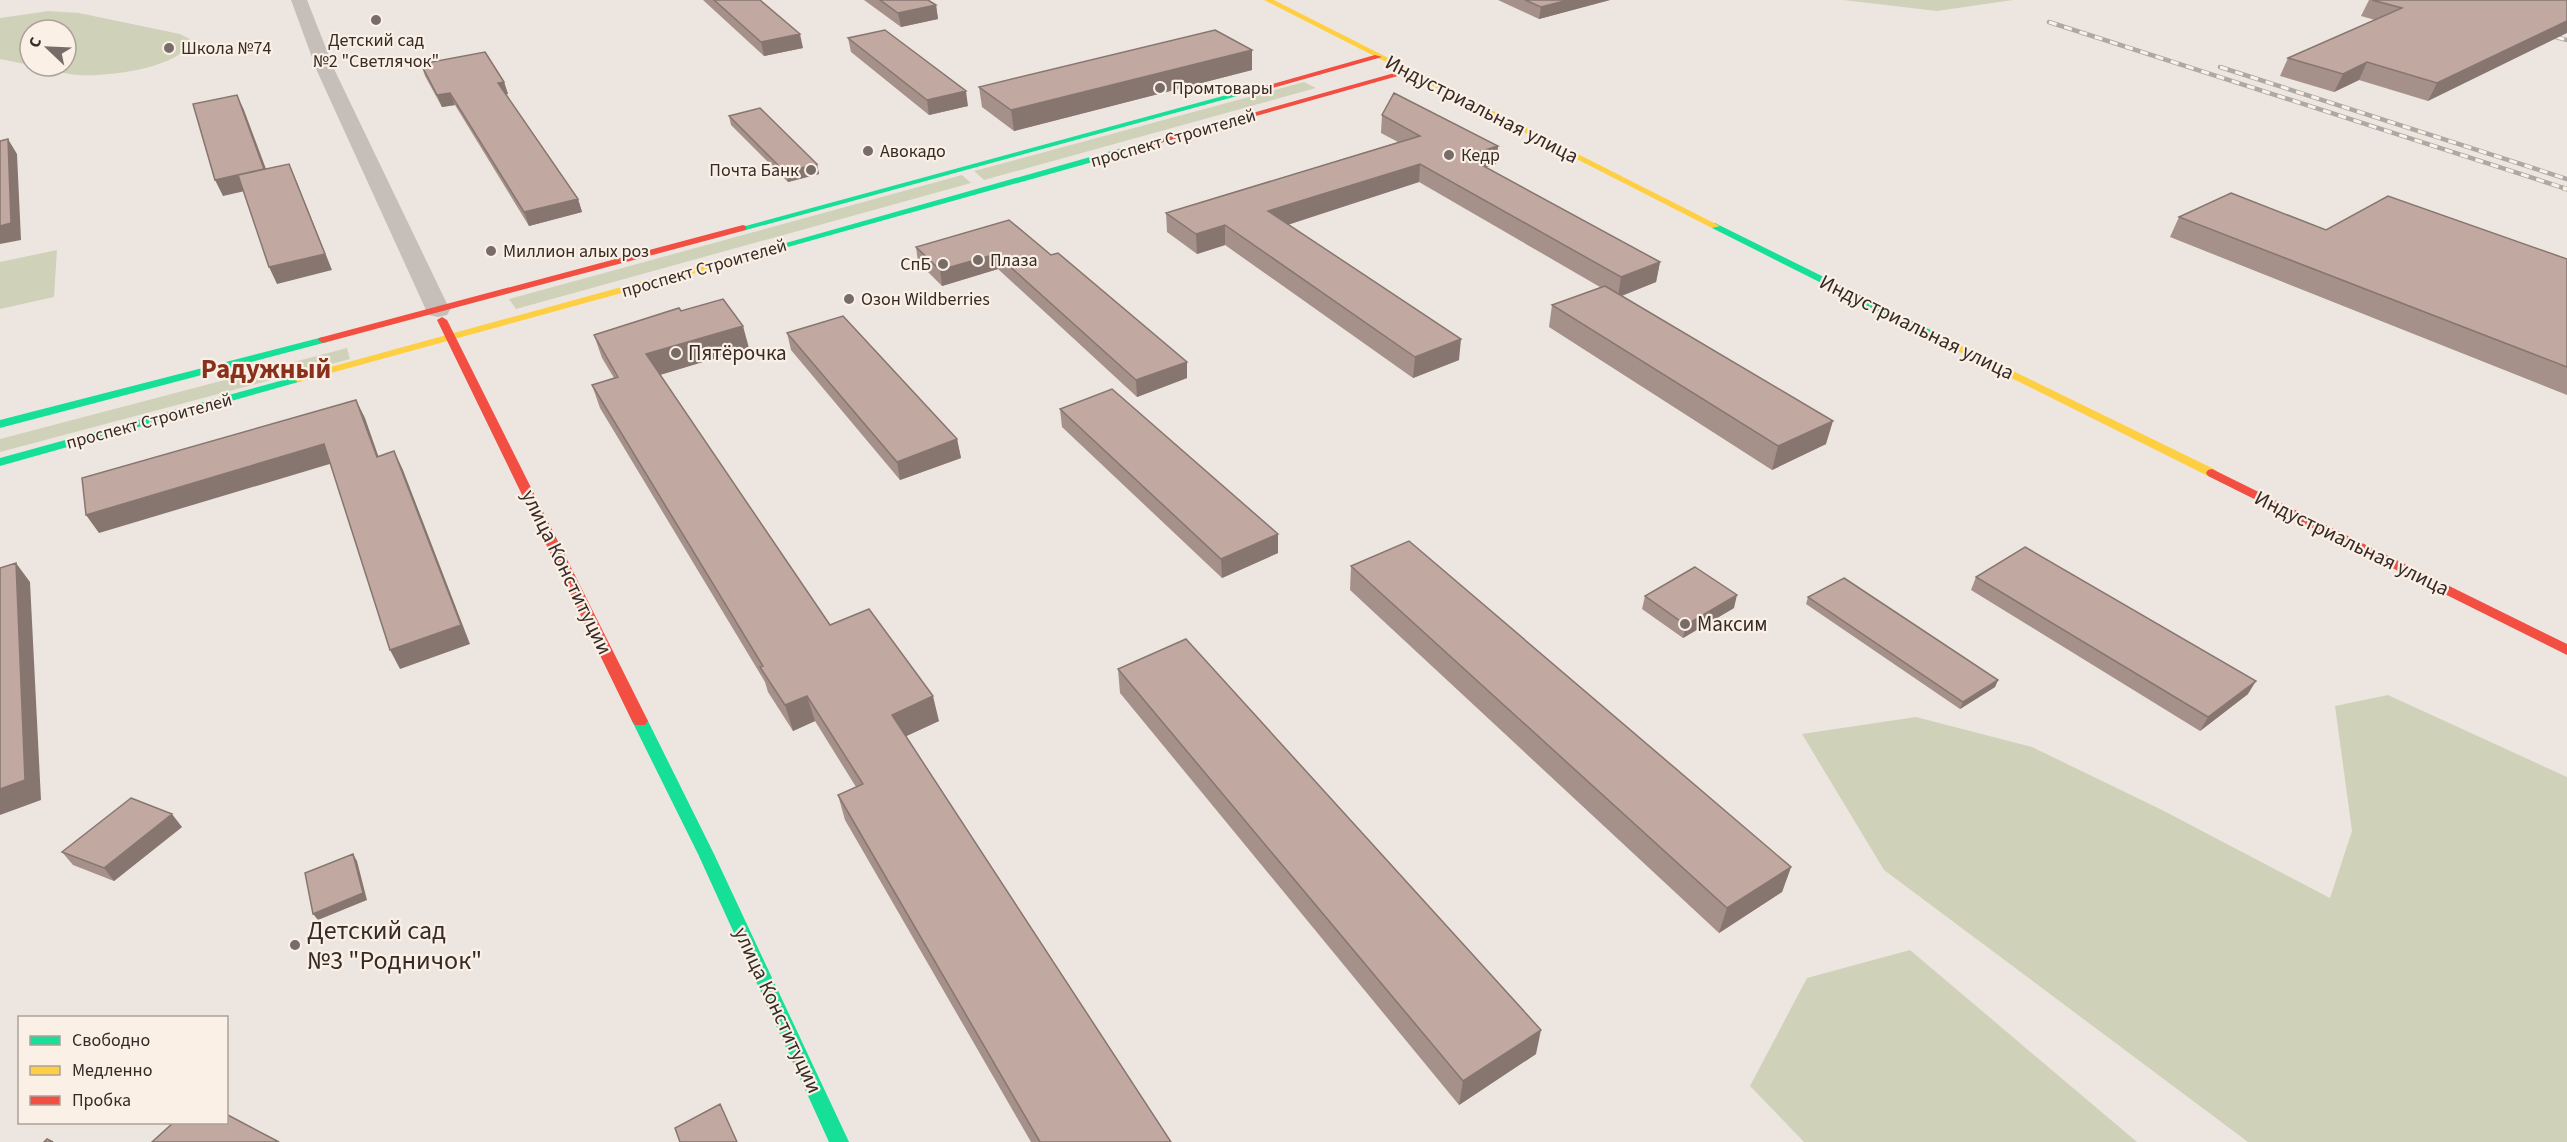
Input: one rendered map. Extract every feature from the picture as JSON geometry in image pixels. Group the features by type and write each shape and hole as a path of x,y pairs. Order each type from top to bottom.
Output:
{"street":[{"name":"улица Конституции","path":"299,0 326,71 438,310 706,854 839,1142"},
{"name":"Индустриальная улица","path":"1268,0 2567,650"},
{"name":"проспект Строителей","path":"0,424 438,310 1378,57"},
{"name":"проспект Строителей","path":"0,462 452,339 1408,72"}],"green space":[{"path":"1843,0 2013,0 1937,11"},
{"path":"49,11 79,13 180,34 190,39 191,43 183,52 171,59 139,70 78,75 78,18 18,18 18,63 0,59 0,18"},
{"path":"1304,82 1316,88 984,180 974,171"},
{"path":"962,175 971,183 516,309 509,299"},
{"path":"57,250 54,297 0,309 0,262"},
{"path":"347,348 350,359 0,452 0,439"},
{"path":"2388,695 2567,777 2567,1142 2248,1142 1884,870 1802,734 1916,717 2032,747 2162,810 2330,898 2352,831 2335,706"},
{"path":"1910,950 2137,1142 1804,1142 1750,1086 1807,978"}],"building":[{"path":"714,0 760,0 800,34 761,42"},
{"path":"880,0 928,0 936,5 898,13"},
{"path":"1525,0 1568,0 1541,7"},
{"path":"2372,0 2567,0 2567,21 2437,83 2367,62 2343,74 2288,58 2402,8"},
{"path":"885,30 966,91 927,100 848,38"},
{"path":"1215,30 1252,50 1011,110 979,87"},
{"path":"485,52 504,82 498,83 578,199 524,212 450,93 437,95 421,64"},
{"path":"1394,93 1498,146 1465,156 1660,262 1621,277 1420,164 1268,211 1461,339 1415,357 1225,225 1196,234 1166,213 1420,136 1382,115"},
{"path":"237,95 264,169 215,180 193,104"},
{"path":"760,108 817,164 785,172 729,116"},
{"path":"8,139 11,223 0,226 0,141"},
{"path":"289,164 325,254 269,267 238,175"},
{"path":"2231,193 2326,230 2388,196 2567,259 2567,367 2179,217"},
{"path":"1009,220 1051,255 1058,253 1187,362 1136,380 996,254 940,270 916,247"},
{"path":"1605,286 1833,421 1778,446 1552,305"},
{"path":"723,299 743,326 646,354 830,625 869,609 933,696 892,715 1171,1142 1040,1142 838,795 863,784 807,696 785,705 592,385 618,377 594,335 679,308 681,311"},
{"path":"843,316 957,439 897,462 787,333"},
{"path":"1112,389 1278,534 1221,559 1060,409"},
{"path":"356,400 377,457 394,451 461,625 390,650 324,444 86,515 82,478"},
{"path":"1409,541 1791,867 1727,908 1351,566"},
{"path":"2025,547 2256,681 2208,717 1976,577"},
{"path":"16,563 25,780 0,789 0,568"},
{"name":"Максим","path":"1695,567 1737,595 1686,625 1645,596"},
{"path":"1844,578 1998,680 1963,702 1808,597"},
{"path":"1186,639 1541,1030 1463,1081 1118,669"},
{"path":"131,798 172,814 104,868 62,852"},
{"path":"353,854 363,893 313,914 305,873"},
{"path":"720,1104 737,1142 680,1142 675,1128"},
{"path":"228,1115 279,1142 152,1142 172,1124 228,1124"}],"railway":[{"path":"2049,22 2567,189 2563,188"},
{"path":"2541,33 2567,40"},
{"path":"2220,67 2567,179"}],"traffic: fast":[{"path":"743,228 1248,92"},
{"path":"745,256 1136,147"},
{"path":"1715,226 1941,339"},
{"path":"0,424 323,340"},
{"path":"0,462 298,379"},
{"path":"640,721 706,854 839,1142"}],"traffic: slow":[{"path":"1268,0 1715,226"},
{"path":"298,379 745,256"},
{"path":"1941,339 2212,473"}],"traffic: jam":[{"path":"1248,92 1378,57"},
{"path":"1136,147 1408,72"},
{"path":"323,340 743,228"},
{"path":"442,320 640,721"},
{"path":"2212,473 2567,650"}],"place":[{"name":"Детский сад №2 \"Светлячок\"","path":"376,20"},
{"name":"Школа №74","path":"169,48"},
{"name":"Промтовары","path":"1160,88"},
{"name":"Авокадо","path":"868,151"},
{"name":"Кедр","path":"1449,155"},
{"name":"Почта Банк","path":"811,170"},
{"name":"Миллион алых роз","path":"491,251"},
{"name":"Плаза","path":"978,260"},
{"name":"СпБ","path":"943,264"},
{"name":"Озон Wildberries","path":"849,299"},
{"name":"Пятёрочка","path":"676,353"},
{"name":"Максим","path":"1685,624"},
{"name":"Детский сад №3 \"Родничок\"","path":"295,945"}],"district":[{"name":"Радужный","path":"266,369"}]}
